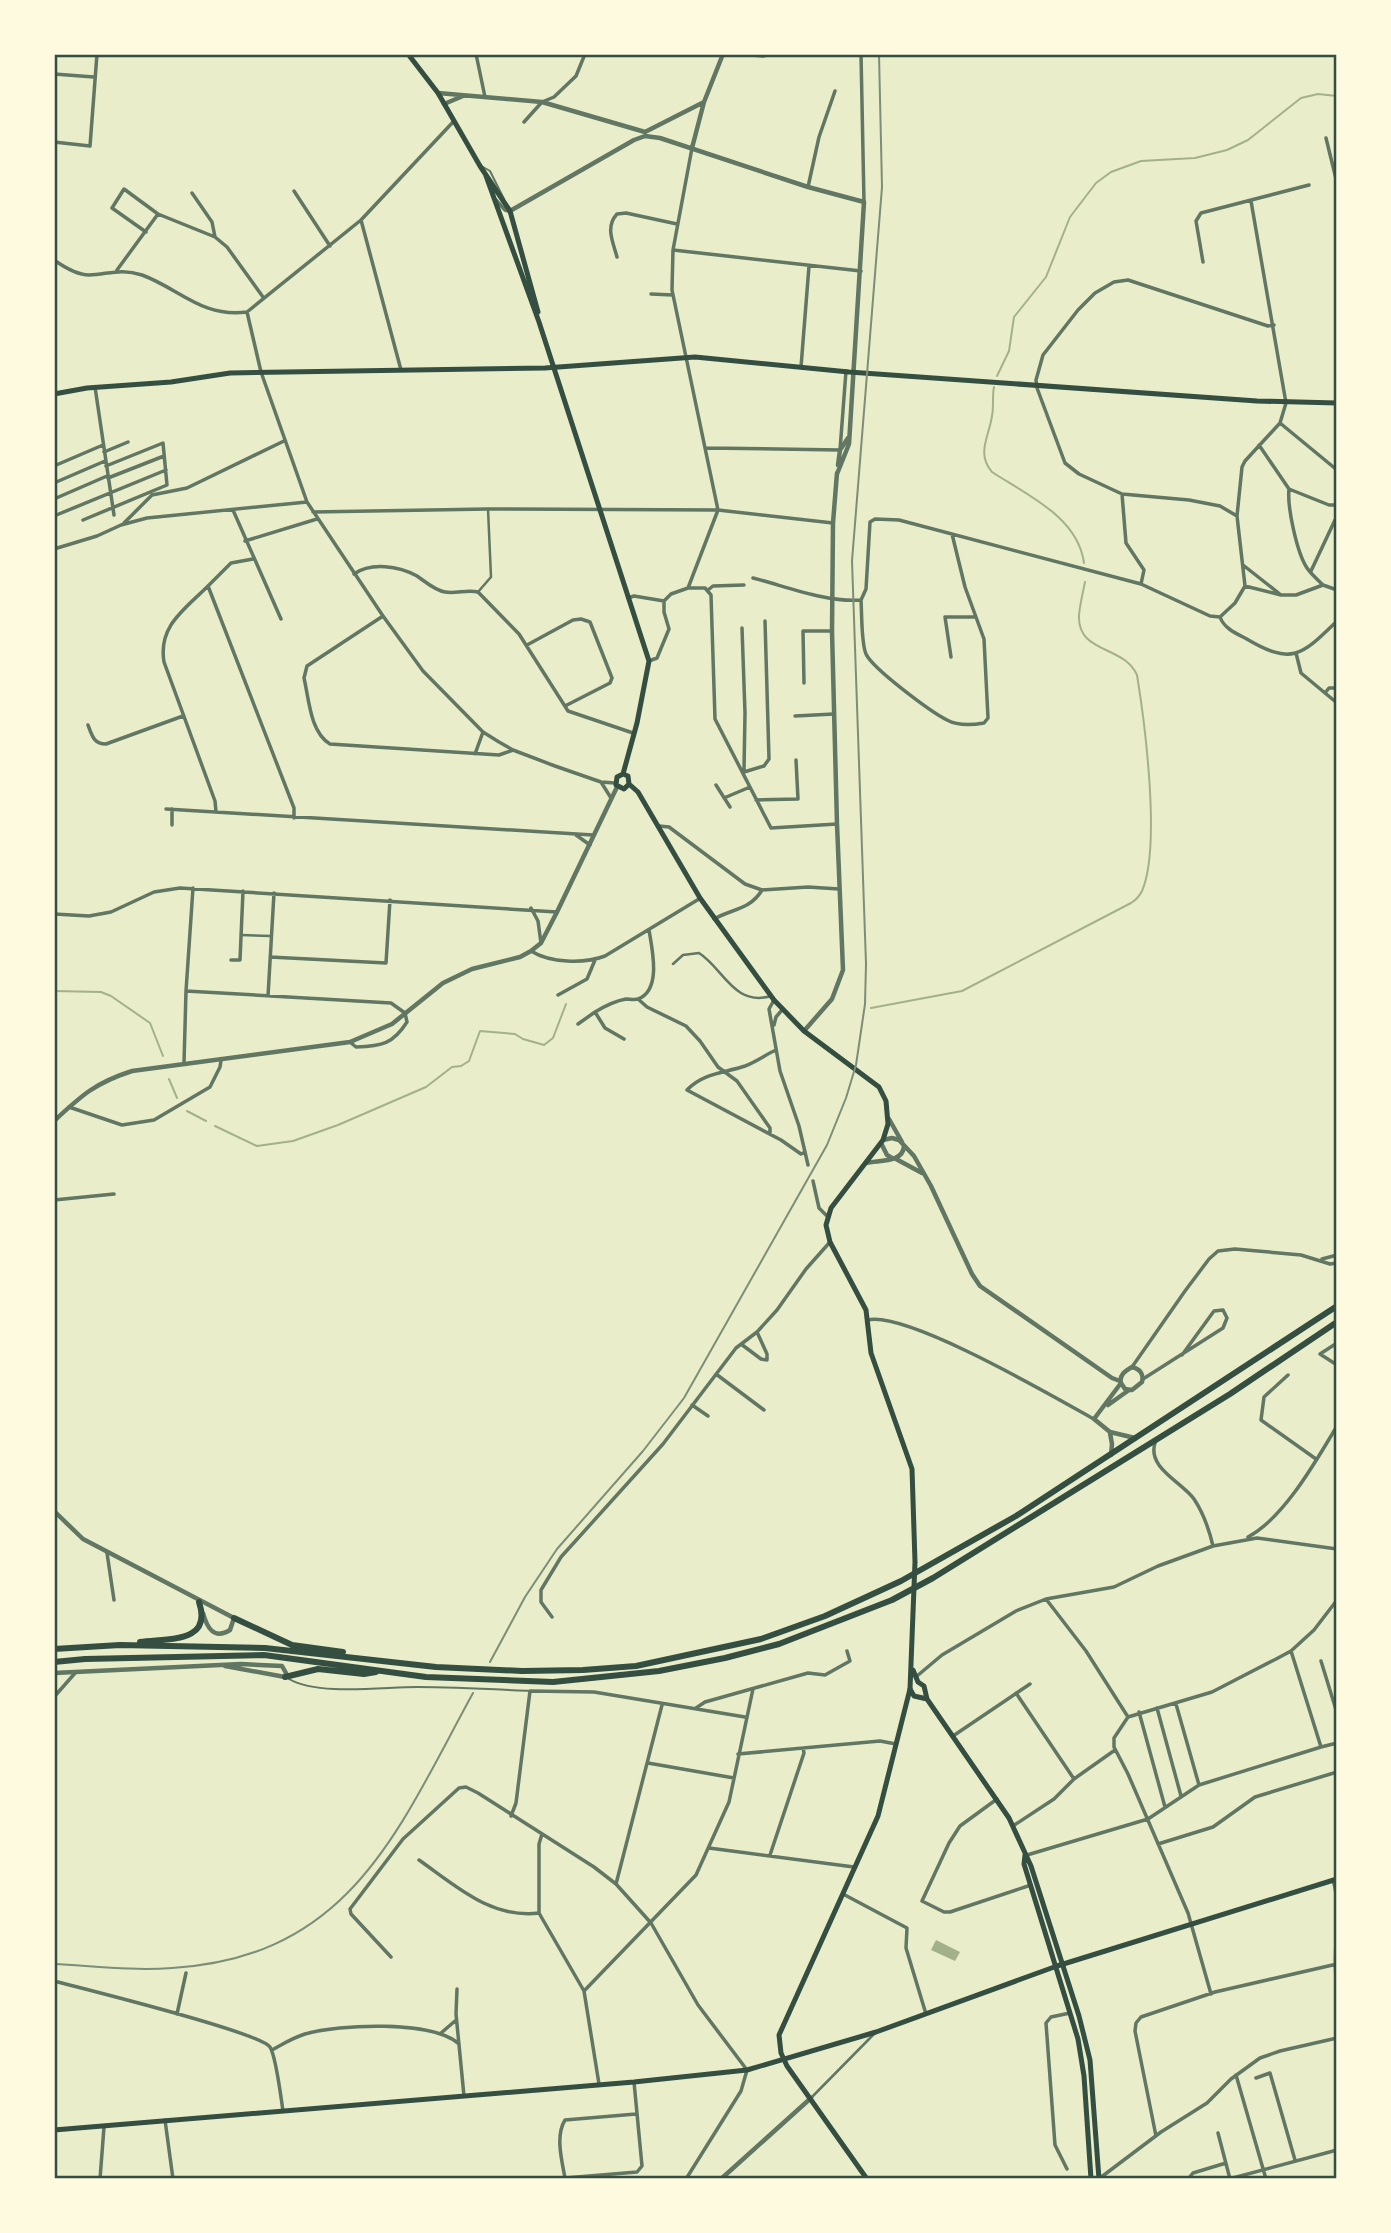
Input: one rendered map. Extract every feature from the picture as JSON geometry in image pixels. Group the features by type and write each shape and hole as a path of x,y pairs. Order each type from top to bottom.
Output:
{"highway":[{"path":"120,1645 265,1648 436,1667 522,1671 636,1666 761,1639 825,1616 901,1580 1016,1516 1337,1306"},
{"path":"54,1662 264,1655 426,1677 553,1682 659,1671 779,1644 830,1625 933,1578 1156,1441 1337,1322"},
{"path":"54,1649 186,1637 201,1624 201,1606"},
{"path":"234,1619 292,1645 354,1654 368,1659"},
{"path":"285,1677 318,1669 365,1674 385,1671"}],"main road":[{"path":"408,54 438,93 486,176 510,211 552,368 649,661 635,733 623,774 617,777 616,785 624,789 629,784"},
{"path":"486,176 539,322"},
{"path":"54,394 230,373 552,368 687,358 1286,402 1337,402"},
{"path":"623,774 638,792 700,898 772,998 804,1031 878,1087 886,1101 888,1119 882,1141 831,1208 827,1216 826,1230 858,1291 869,1320 871,1353 913,1478 914,1681 917,1697"},
{"path":"914,1681 924,1686 927,1699 996,1799 1013,1826 1031,1866 1090,2060 1099,2179"},
{"path":"867,2179 784,2060 779,2035 878,1816 907,1699 914,1681"},
{"path":"917,1697 925,1690"},
{"path":"907,1699 927,1699"},
{"path":"1025,1855 1024,1864 1060,1966 1084,2076 1091,2179"},
{"path":"54,2130 634,2082 747,2070 876,2032 1060,1966 1335,1879"}],"street":[{"path":"54,142 90,146 97,54"},
{"path":"476,54 485,97"},
{"path":"524,122 542,102 554,97 576,76 585,54"},
{"path":"740,54 771,54"},
{"path":"837,474 849,444 861,271 864,202 861,54"},
{"path":"688,588 718,510 673,295 673,250 692,148 704,102 722,55"},
{"path":"54,74 94,78"},
{"path":"808,187 818,137 835,90"},
{"path":"438,93 542,102 564,107 808,187 864,202"},
{"path":"444,104 463,96"},
{"path":"493,195 505,210 510,211 704,102"},
{"path":"54,260 87,275 117,270 142,275 210,310 229,314 247,312 361,220 454,121"},
{"path":"659,127 657,132 660,138"},
{"path":"632,130 634,140"},
{"path":"1326,138 1337,184"},
{"path":"1203,262 1196,221 1201,213 1308,185"},
{"path":"146,232 113,208 124,189 158,214 215,237 227,247 263,297"},
{"path":"293,191 330,246"},
{"path":"192,193 212,222 215,237"},
{"path":"952,534 975,617 984,639 988,718 984,723 971,725 948,721 873,664 866,653 861,600 866,589 870,522 875,519 899,520 952,534 1141,584 1210,616 1220,617 1235,603 1245,586 1237,516 1242,467 1259,444 1280,423 1286,402 1251,201"},
{"path":"617,257 610,223 617,214 626,213 677,224"},
{"path":"117,270 158,214"},
{"path":"361,220 401,370"},
{"path":"673,250 861,271"},
{"path":"801,367 809,266"},
{"path":"1237,516 1220,506 1189,500 1122,494 1079,474 1065,463 1033,384 1043,355 1054,340 1086,301 1114,282 1128,280 1268,326 1274,325"},
{"path":"651,295 673,295"},
{"path":"54,1121 89,1090 106,1079 132,1071 350,1042 392,1024 443,983 472,969 520,957 531,951 541,943 557,912 612,801 616,785 513,750 483,732 423,671 307,502 261,372 247,312"},
{"path":"804,1031 832,999 843,970 832,598 833,523 848,371"},
{"path":"95,387 114,515"},
{"path":"1280,423 1337,470"},
{"path":"840,450 849,437"},
{"path":"121,525 152,495 187,488 284,441"},
{"path":"104,452 128,442"},
{"path":"54,483 163,443 167,485 83,520"},
{"path":"1259,444 1289,489 1322,503 1337,505"},
{"path":"54,466 103,445"},
{"path":"705,449 840,450"},
{"path":"54,499 164,456"},
{"path":"54,516 166,470"},
{"path":"1289,489 1290,516 1307,568 1322,586"},
{"path":"1122,494 1126,543 1143,570 1141,584"},
{"path":"54,549 147,518 307,502"},
{"path":"141,506 140,514 147,518"},
{"path":"478,592 491,577 488,509"},
{"path":"313,512 488,509 718,510 833,523"},
{"path":"233,510 281,619"},
{"path":"246,541 317,519"},
{"path":"1311,571 1335,520"},
{"path":"216,813 215,801 164,662 163,640 170,624 231,563 253,559"},
{"path":"1243,565 1281,595"},
{"path":"354,574 362,569 387,567 408,572 442,592 478,592 519,634 568,711 635,733"},
{"path":"753,578 832,598 861,600"},
{"path":"708,590 713,586 744,585"},
{"path":"208,586 294,808 293,818"},
{"path":"1245,586 1281,595 1296,595 1322,586 1337,590"},
{"path":"649,661 657,658 668,629 664,601 671,594 688,588 708,590 711,595 715,719 771,828 837,824"},
{"path":"628,598 634,596 664,601"},
{"path":"383,616 307,666 304,671 318,733 330,744 499,755 513,750"},
{"path":"951,657 945,617 975,617"},
{"path":"1220,617 1223,625 1274,653 1296,653 1308,649 1337,621"},
{"path":"527,645 573,620 590,622 612,678 610,683 564,707"},
{"path":"744,772 764,766 769,759 765,621"},
{"path":"742,628 744,772"},
{"path":"804,684 803,631 832,631"},
{"path":"1296,653 1301,673 1337,703"},
{"path":"1325,693 1329,688 1337,688"},
{"path":"795,716 834,714"},
{"path":"88,726 94,740 99,744 106,744 183,716"},
{"path":"475,754 483,732"},
{"path":"757,800 798,799 796,761"},
{"path":"601,782 609,791 612,801"},
{"path":"716,785 730,807"},
{"path":"724,798 750,787"},
{"path":"166,809 596,835"},
{"path":"172,809 172,825"},
{"path":"657,826 668,827 745,884 762,890 808,887 839,889"},
{"path":"575,834 590,846"},
{"path":"54,914 89,916 111,912 154,892 193,888 531,908 557,912"},
{"path":"184,1063 193,888"},
{"path":"714,919 728,911 751,904 762,890"},
{"path":"231,960 240,960 243,891"},
{"path":"268,996 274,893"},
{"path":"531,951 544,959 594,960 700,898"},
{"path":"270,957 386,963 390,900"},
{"path":"531,908 538,921 541,943"},
{"path":"578,1024 608,1004 624,999 638,999 647,991 653,971 649,930"},
{"path":"241,935 271,936"},
{"path":"673,964 683,955 699,953 714,966 723,980 735,989 762,999 772,998 769,1009 780,1071 808,1165"},
{"path":"558,995 587,979 594,960"},
{"path":"186,991 391,1003 405,1013 407,1022 398,1036 389,1042 356,1047 350,1042"},
{"path":"638,999 647,1007 686,1026 701,1041 718,1067 737,1081 769,1128 770,1134"},
{"path":"773,1027 782,1010"},
{"path":"595,1012 604,1028 624,1039"},
{"path":"776,1050 743,1067 723,1070 687,1090 770,1134 801,1154 805,1152"},
{"path":"69,1107 122,1125 154,1120 210,1087 221,1059"},
{"path":"888,1119 931,1185 980,1286 1129,1390"},
{"path":"903,1144 894,1138 882,1141 887,1155 923,1173"},
{"path":"863,1164 902,1154 903,1144"},
{"path":"813,1181 819,1208 827,1216"},
{"path":"54,1200 114,1194"},
{"path":"552,1617 541,1602 541,1590 575,1540 663,1444 716,1374 741,1344 757,1332 830,1242"},
{"path":"1094,1419 1120,1382 1121,1375 1132,1367 1214,1253 1235,1250 1301,1255 1330,1264 1337,1263"},
{"path":"1320,1259 1337,1255"},
{"path":"1104,1407 1138,1387 1143,1379 1182,1355 1223,1328 1227,1318 1223,1310 1214,1311 1182,1355"},
{"path":"869,1320 884,1320 952,1343 1094,1419 1110,1432 1136,1437"},
{"path":"741,1344 766,1360 767,1354 757,1332"},
{"path":"1337,1343 1320,1354 1337,1365"},
{"path":"1132,1367 1138,1370 1143,1379"},
{"path":"716,1374 764,1410"},
{"path":"1288,1375 1264,1397 1261,1420 1316,1459"},
{"path":"692,1405 708,1416"},
{"path":"1246,1538 1263,1528 1285,1504 1337,1426"},
{"path":"1110,1432 1111,1455"},
{"path":"1156,1441 1153,1450 1155,1458 1193,1498 1204,1517 1213,1546"},
{"path":"54,1511 83,1539 201,1606 234,1619 230,1630 226,1633 214,1633 206,1622 201,1606"},
{"path":"1263,1528 1269,1539"},
{"path":"914,1681 922,1670 966,1639 1016,1611 1046,1599 1114,1587 1157,1566 1213,1546 1246,1538 1337,1549"},
{"path":"107,1553 114,1600"},
{"path":"1046,1599 1086,1651 1128,1717"},
{"path":"1211,1994 1188,1913 1114,1740 1128,1717 1212,1692 1291,1651 1314,1630 1337,1600"},
{"path":"696,1708 808,1673 825,1675 849,1661 847,1651"},
{"path":"1291,1651 1321,1747"},
{"path":"1321,1661 1337,1713"},
{"path":"54,1673 242,1664 282,1667 286,1670 285,1677 225,1666"},
{"path":"54,1697 77,1670"},
{"path":"953,1736 1030,1684"},
{"path":"584,1991 696,1875 729,1802 753,1689"},
{"path":"511,1816 516,1803 530,1691 594,1692 745,1717"},
{"path":"1016,1693 1074,1779"},
{"path":"616,1884 662,1704"},
{"path":"1176,1704 1199,1786"},
{"path":"1157,1708 1181,1796"},
{"path":"1139,1712 1165,1807"},
{"path":"738,1754 880,1741 895,1744"},
{"path":"1025,1855 1148,1819 1199,1786 1337,1743"},
{"path":"770,1855 803,1748"},
{"path":"1013,1826 1054,1799 1074,1779 1116,1750"},
{"path":"648,1763 734,1778"},
{"path":"1158,1844 1218,1825 1255,1797 1337,1772"},
{"path":"391,1957 351,1914 350,1909 403,1839 459,1788 466,1787 478,1793 594,1867 616,1884 651,1923 698,2004 747,2070 741,2091 686,2179"},
{"path":"996,1799 960,1826 948,1843 922,1900 944,1912 950,1912 1031,1885"},
{"path":"542,1834 539,1844 539,1913 584,1991 599,2085"},
{"path":"709,1848 854,1867"},
{"path":"419,1860 484,1905 517,1914 539,1913"},
{"path":"1335,1879 1337,1964 1334,1971 1337,1985"},
{"path":"843,1894 907,1928 906,1948 926,2014"},
{"path":"1156,2136 1135,2031 1136,2023 1141,2017 1211,1994 1337,1964"},
{"path":"177,2014 186,1973"},
{"path":"54,1981 250,2035 272,2050 283,2111"},
{"path":"457,1989 458,2044 464,2096"},
{"path":"1067,2169 1056,2152 1046,2023 1051,2017 1071,2013"},
{"path":"441,2033 457,2019"},
{"path":"272,2050 284,2041 308,2033 352,2027 392,2026 441,2033 458,2044"},
{"path":"721,2179 810,2098 876,2032"},
{"path":"1099,2179 1156,2136 1207,2103 1236,2075 1272,2053 1335,2037"},
{"path":"1256,2078 1270,2073 1295,2160"},
{"path":"1236,2075 1266,2179"},
{"path":"634,2082 642,2166 637,2172 565,2178 560,2135 565,2120 636,2114"},
{"path":"165,2120 173,2179"},
{"path":"100,2179 104,2127"},
{"path":"1218,2133 1230,2179 1337,2150"},
{"path":"1188,2179 1193,2172 1226,2164"}],"lane":[{"path":"480,166 490,171 504,195 505,204"},
{"path":"285,1677 304,1685 346,1689 420,1687 530,1691"}],"shaded area":[{"path":"936,1940 960,1952 955,1961 931,1950"}],"waterway":[{"path":"997,376 1009,351 1014,317 1046,277 1070,217 1096,183 1111,172 1141,161 1195,158 1227,150 1248,140 1301,98 1318,94 1337,96"},
{"path":"994,387 993,412 984,451 987,465 992,472 1035,499 1061,520 1080,547 1084,563"},
{"path":"871,1008 962,991 1131,903 1142,891 1148,871 1151,816 1147,753 1137,675 1131,665 1122,658 1085,637 1080,628 1079,615 1085,582"},
{"path":"54,991 101,992 111,996 150,1023 163,1056"},
{"path":"215,1126 257,1146 293,1141 338,1125 426,1087 452,1067 469,1061 480,1031 515,1034 544,1045 553,1038 566,1004"},
{"path":"169,1079 177,1098"},
{"path":"187,1111 206,1121"}],"railway":[{"path":"490,1662 525,1597 557,1549 643,1451 684,1398 827,1145 856,1065 865,1004 866,964 852,561 882,187 879,54"},
{"path":"54,1964 128,1969 172,1968 233,1959 284,1940 326,1912 362,1878 420,1792 473,1693"}]}
